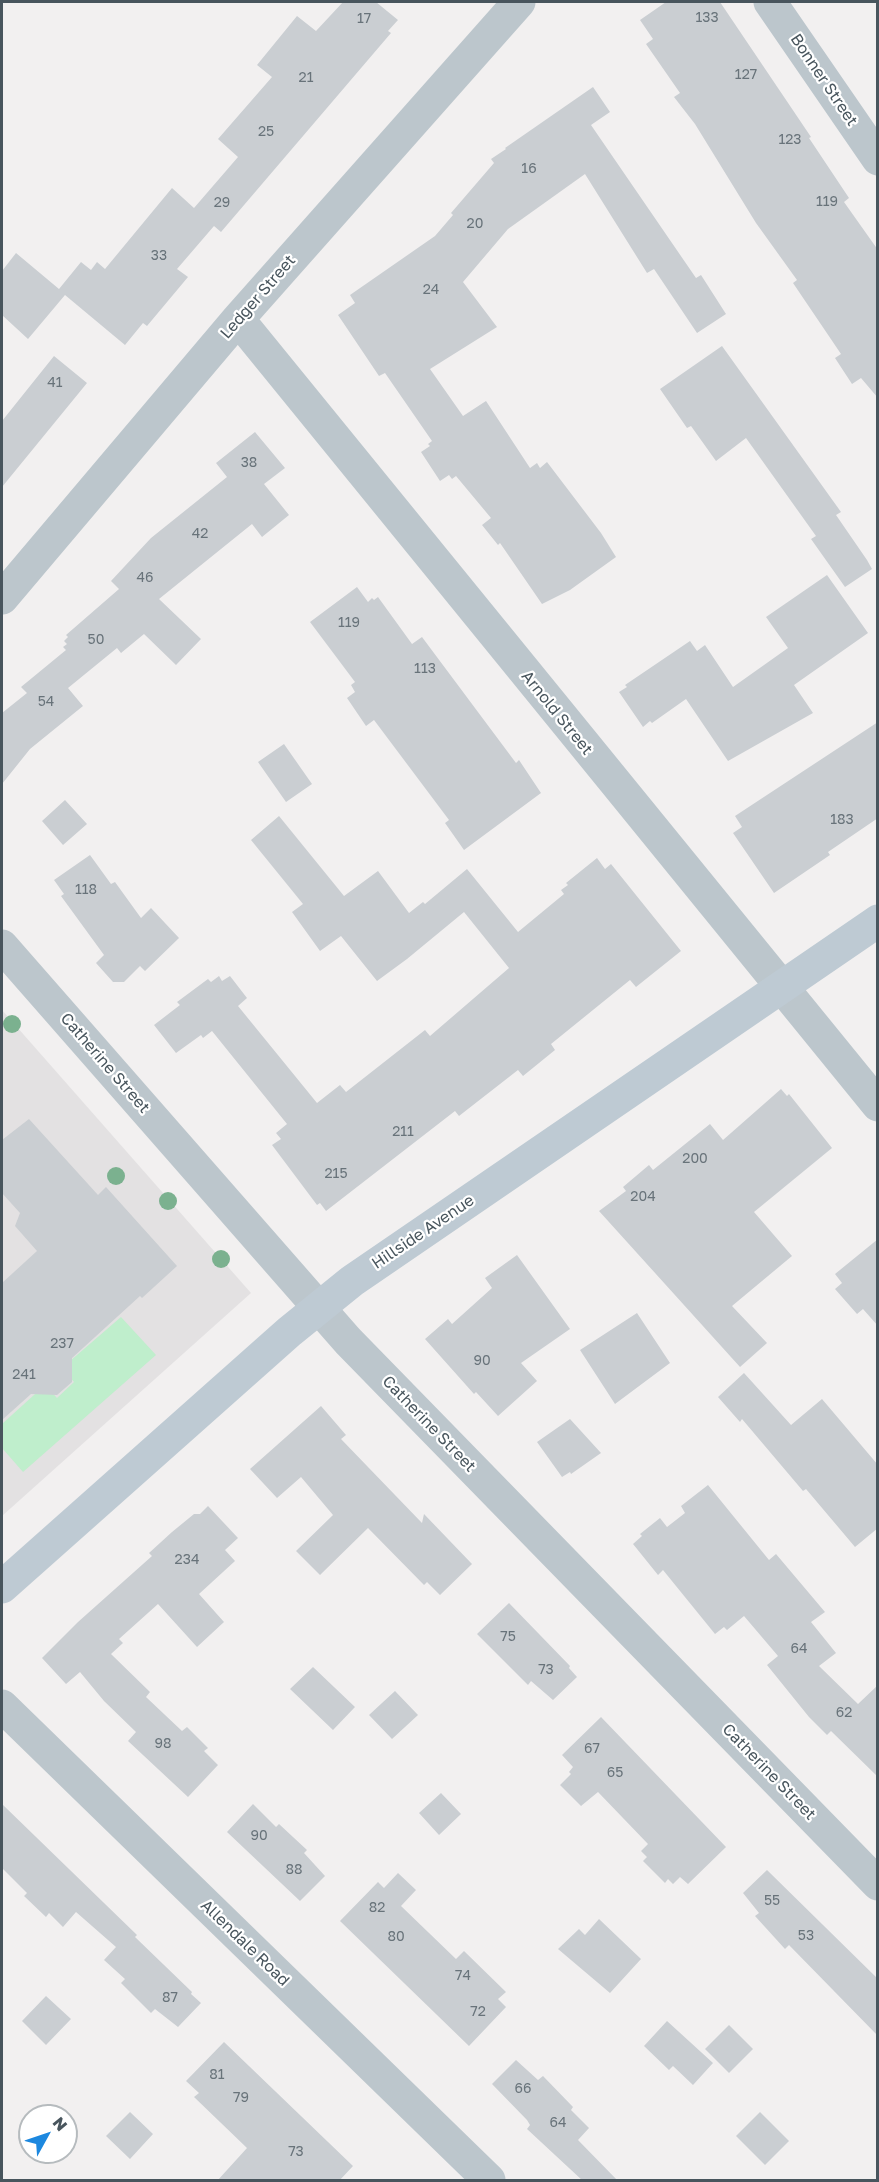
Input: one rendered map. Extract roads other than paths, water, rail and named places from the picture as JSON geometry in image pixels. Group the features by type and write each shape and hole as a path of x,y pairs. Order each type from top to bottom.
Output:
{"street":[{"name":"Ledger Street","path":"2,598 238,320 519,2"},
{"name":"Bonner Street","path":"770,2 878,159"},
{"name":"Arnold Street","path":"238,320 878,1106"},
{"name":"Hillside Avenue","path":"2,1587 319,1307 352,1281 878,921"},
{"name":"Catherine Street","path":"2,946 348,1341 878,1884"},
{"name":"Allendale Road","path":"2,1706 489,2181"}]}
